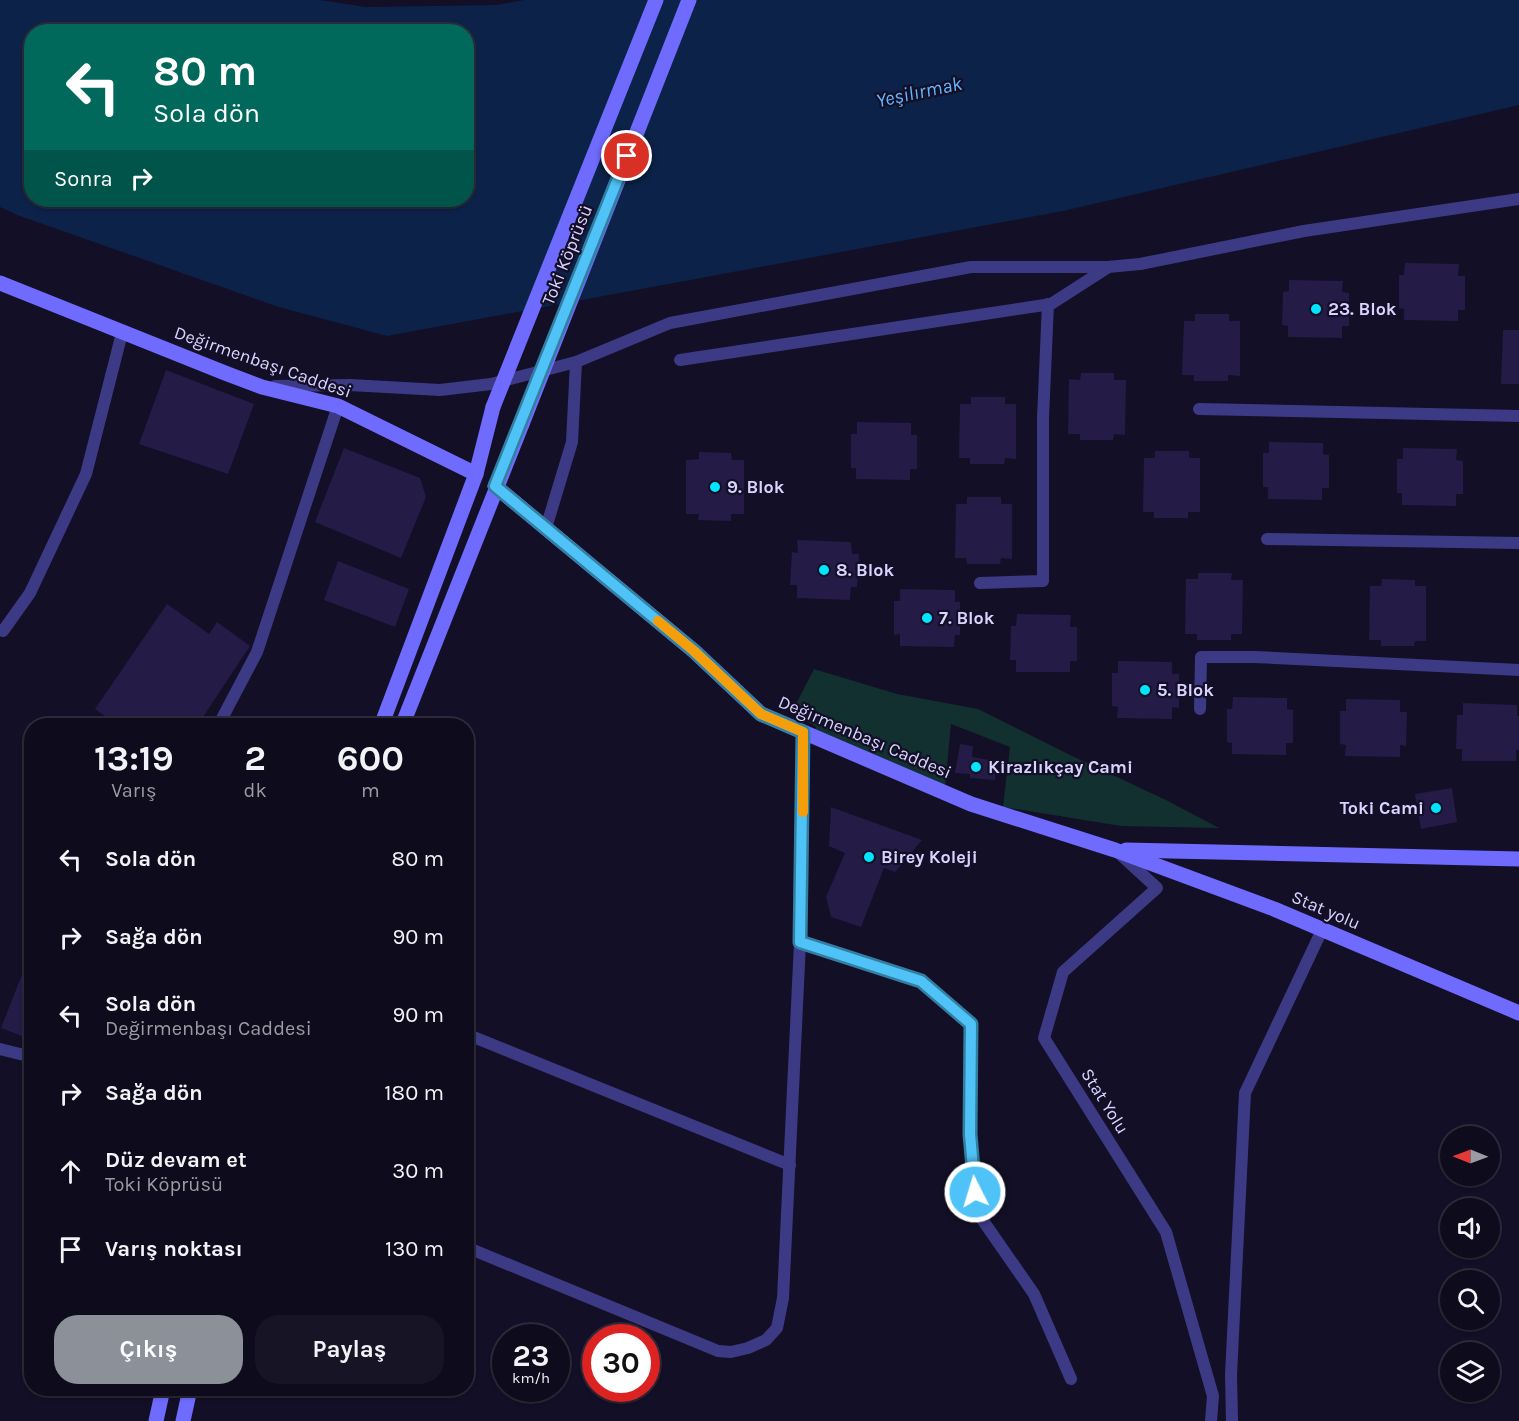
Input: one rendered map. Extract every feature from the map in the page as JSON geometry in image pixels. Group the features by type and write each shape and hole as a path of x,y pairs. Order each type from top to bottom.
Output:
{"street":[{"path":"384,718 476,474 493,407 656,0"},
{"name":"Toki Köprüsü","path":"405,718 689,0"},
{"path":"262,387 350,385 440,390 491,384 576,362 670,323 971,267 1108,267 1140,264 1304,231 1519,199"},
{"path":"680,360 1048,304 1108,267"},
{"name":"Değirmenbaşı Caddesi","path":"0,283 262,387 338,406 476,474"},
{"path":"980,583 1043,581 1043,418 1048,304"},
{"path":"3,631 30,593 86,474 122,333"},
{"path":"546,528 572,442 576,362"},
{"path":"222,718 257,652 338,406"},
{"path":"1199,408 1519,416"},
{"name":"Değirmenbaşı Caddesi","path":"495,486 694,651 761,714 971,804 1115,850"},
{"path":"1267,539 1519,543"},
{"path":"1200,709 1201,657 1255,657 1519,670"},
{"path":"474,1250 717,1352 748,1348 766,1340 777,1328 783,1298 800,942 803,732"},
{"path":"1115,850 1519,859"},
{"name":"Stat yolu","path":"1115,850 1274,909 1519,1013"},
{"name":"Stat Yolu","path":"1115,850 1157,888 1063,972 1044,1038 1166,1232 1213,1396 1210,1421"},
{"path":"1232,1421 1231,1375 1245,1093 1322,930"},
{"path":"800,942 921,981 971,1024 970,1134 977,1212 1034,1294 1071,1379"},
{"path":"474,1037 790,1165"},
{"path":"0,1049 24,1056"},
{"path":"156,1421 162,1396"},
{"path":"183,1421 188,1396"}],"green space":[{"path":"814,669 897,694 978,709 1219,828 1121,826 1003,807 1010,747 951,724 945,787 814,734 816,727 792,712"}],"water":[{"name":"Yeşilırmak","path":"0,0 320,0 366,7 497,5 524,0 1519,0 1519,105 1063,211 387,336 279,307 0,207"}],"building":[{"path":"1405,263 1459,264 1458,276 1465,276 1465,310 1458,310 1458,321 1404,320 1404,309 1399,308 1399,275 1404,275"},
{"name":"23. Blok","path":"1289,280 1343,281 1342,292 1349,293 1349,326 1342,326 1342,338 1288,337 1288,326 1282,325 1283,292 1289,291"},
{"path":"1195,314 1229,314 1229,321 1240,321 1240,376 1228,375 1228,381 1194,381 1194,375 1182,375 1184,321 1195,321"},
{"path":"1503,330 1519,330 1519,384 1501,384"},
{"path":"166,370 254,404 228,474 139,444"},
{"path":"1081,373 1114,373 1114,380 1126,380 1125,435 1114,434 1113,440 1080,440 1080,434 1068,434 1069,379 1080,380"},
{"path":"971,397 1005,397 1005,404 1016,404 1016,459 1005,458 1004,464 970,464 970,458 959,458 960,404 971,404"},
{"path":"857,422 911,423 911,435 917,435 917,469 910,469 910,480 856,479 856,468 851,468 851,434 857,434"},
{"path":"1269,442 1323,443 1323,454 1329,455 1329,488 1322,488 1322,500 1268,499 1268,487 1263,487 1263,453 1269,453"},
{"path":"344,448 420,478 426,497 401,558 315,522"},
{"path":"1403,448 1457,449 1456,460 1463,461 1463,494 1456,494 1456,506 1402,505 1402,493 1397,493 1397,459 1403,459"},
{"path":"1155,451 1189,451 1189,458 1200,458 1200,512 1188,512 1188,518 1154,518 1154,512 1143,512 1144,458 1155,458"},
{"name":"9. Blok","path":"699,452 731,453 732,460 744,460 744,514 731,514 731,521 698,520 699,514 686,514 686,460 699,459"},
{"path":"967,497 1001,497 1001,504 1012,504 1012,559 1001,558 1000,564 967,564 966,558 955,558 956,504 967,504"},
{"name":"8. Blok","path":"797,540 851,542 852,554 859,554 857,587 851,587 850,600 797,598 797,585 790,585 792,552 798,553"},
{"path":"338,561 409,589 395,627 324,600"},
{"path":"1198,573 1232,573 1231,580 1243,580 1242,634 1231,634 1231,640 1197,640 1197,634 1185,634 1186,579 1198,579"},
{"path":"1382,579 1415,580 1415,586 1426,586 1426,641 1415,641 1414,646 1381,646 1381,640 1369,640 1370,586 1381,586"},
{"name":"7. Blok","path":"900,589 955,590 955,602 960,602 960,635 955,635 954,647 900,646 900,634 894,635 894,601 900,601"},
{"path":"167,604 209,634 217,622 250,646 202,718 108,718 95,709"},
{"path":"1017,614 1071,615 1070,627 1077,627 1077,661 1070,661 1070,672 1016,672 1016,660 1010,660 1011,626 1016,626"},
{"name":"5. Blok","path":"1118,661 1172,662 1172,674 1179,674 1179,708 1172,707 1172,719 1117,718 1118,707 1112,706 1112,673 1118,673"},
{"path":"1233,697 1287,698 1287,709 1293,710 1293,743 1286,743 1286,755 1232,754 1232,743 1227,742 1227,709 1232,709"},
{"path":"1346,699 1400,700 1400,712 1407,712 1406,746 1400,745 1400,757 1345,756 1346,745 1340,744 1340,711 1346,711"},
{"path":"1463,703 1517,705 1519,750 1516,750 1516,761 1462,761 1462,749 1456,749 1457,715 1463,715"},
{"name":"Kirazlıkçay Cami","path":"960,744 973,746 972,757 996,761 995,780 970,778 970,774 955,773"},
{"name":"Toki Cami","path":"1452,788 1457,822 1421,829 1415,794"},
{"path":"831,807 922,840 895,872 884,868 861,927 831,917 826,897 845,853 829,846"},
{"path":"24,970 24,1037 1,1028"}],"slow traffic":[{"path":"658,621 694,651 761,714 803,732 803,812"}],"place":[{"name":"23. Blok","path":"1316,309"},
{"name":"9. Blok","path":"715,487"},
{"name":"8. Blok","path":"824,570"},
{"name":"7. Blok","path":"927,618"},
{"name":"5. Blok","path":"1145,690"},
{"name":"Kirazlıkçay Cami","path":"976,767"},
{"name":"Toki Cami","path":"1436,808"},
{"name":"Birey Koleji","path":"869,857"}],"route":[{"path":"627,156 522,424 495,486 694,651 761,714 803,732 800,942 921,981 971,1024 970,1134 975,1192"}]}
